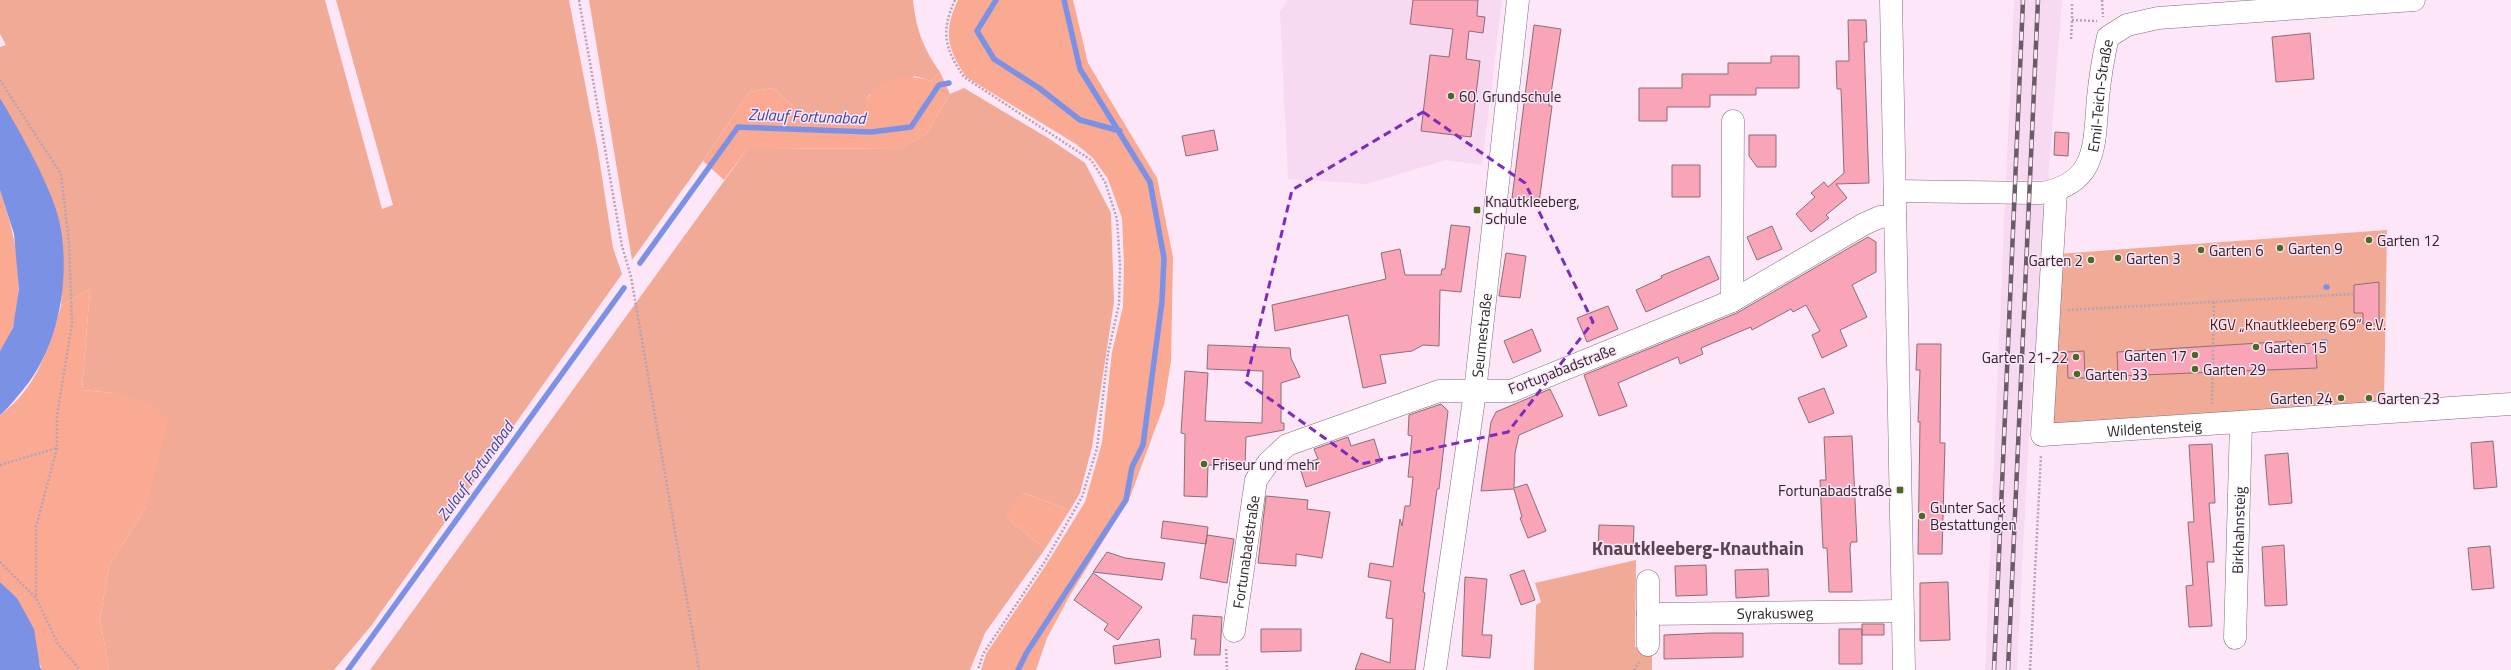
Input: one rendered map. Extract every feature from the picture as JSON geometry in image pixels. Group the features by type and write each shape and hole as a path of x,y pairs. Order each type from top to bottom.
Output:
{"street":[{"name":"Seumestraße","path":"1435,670 1475,392 1518,0"},
{"path":"1890,0 1904,670"},
{"name":"Emil-Teich-Straße","path":"1894,191 2041,193 2056,190 2070,184 2083,171 2093,152 2100,67 2108,37 2127,25 2158,18 2414,0"},
{"path":"1732,301 1733,121"},
{"path":"2042,436 2056,190"},
{"name":"Fortunabadstraße","path":"1234,631 1256,480 1268,463 1287,445 1439,391 1510,392 1732,301 1864,224 1880,217 1895,216"},
{"name":"Wildentensteig","path":"2042,436 2511,404"},
{"name":"Birkhahnsteig","path":"2235,638 2241,423"},
{"path":"1648,582 1648,645"},
{"name":"Syrakusweg","path":"1648,614 1902,611"}],"path":[{"path":"579,0 622,246 631,277 699,670"},
{"path":"955,0 945,31 952,60 964,78 1091,160 1105,182 1117,220 1120,265 1119,304 1108,353 1097,448 1082,498 1044,563 983,654 978,670"},
{"path":"2071,39 2072,4"},
{"path":"2072,20 2104,21"},
{"path":"0,80 61,174 69,243 72,324 57,415 57,448 36,527 36,598"},
{"path":"2049,312 2353,294"},
{"path":"2211,424 2214,302"},
{"path":"2030,670 2042,436"},
{"path":"0,465 57,448"},
{"path":"0,562 36,598 58,644 80,670"}],"highlighted area":[{"path":"1423,112 1525,183 1593,322 1508,432 1361,464 1246,382 1292,190"}],"shaded area":[{"path":"958,0 1073,0 1088,63 1157,178 1173,257 1171,361 1164,405 1130,497 1069,597 1047,638 1036,670 981,670 986,654 1046,565 1085,502 1102,443 1112,352 1123,307 1124,264 1122,218 1108,179 1093,158 1076,144 966,77 955,57 949,40 950,21"},
{"path":"1287,0 1502,0 1482,165 1446,160 1366,184 1288,179 1280,12"},
{"path":"2014,0 2062,0 2048,180 2006,180"},
{"path":"940,72 950,94 927,133 900,149 748,148 724,180 703,161 749,92 773,88 811,122 857,123 868,98 882,83 906,77 914,77 931,81"},
{"path":"0,190 14,240 19,274 19,292 13,327 0,351"},
{"path":"2005,201 2047,203 2040,347 2033,353 2017,670 1985,670"},
{"path":"90,289 82,390 114,393 150,403 169,419 147,506 109,566 100,619 109,670 42,670 17,598 0,582 0,415 13,405 23,393 40,366 52,336 61,306"},
{"path":"1024,493 1070,510 1045,549 1006,517 1011,506"}],"green space":[{"path":"0,0 325,0 382,209 393,205 336,0 569,0 598,151 613,248 622,274 371,626 334,670 109,670 100,619 109,566 147,506 114,393 82,390 90,289 61,306 63,258 60,224 47,188 0,98 0,47 6,45 0,34"},
{"path":"589,0 913,0 921,38 929,55 940,72 931,81 915,76 869,95 857,123 811,122 773,88 749,92 703,161 632,260"},
{"path":"964,88 1048,138 1085,163 1111,213 1114,302 1092,447 1080,493 1070,510 1024,493 1006,517 1045,549 985,633 970,670 370,670 748,148 900,149 927,133 950,94"},
{"name":"KGV „Knautkleeberg 69“ e.V.","path":"2387,230 2384,405 2051,429 2057,254"},
{"path":"1636,560 1635,647 1652,650 1652,670 1534,670 1536,605 1541,602 1535,583"}],"water":[{"path":"0,98 43,177 56,210 60,224 64,270 58,316 52,338 43,360 31,379 7,409 0,415 0,351 13,328 19,289 14,234 0,190"},
{"path":"0,582 17,598 34,629 40,667 42,670 0,670"}],"building":[{"name":"60. Grundschule","path":"1413,0 1478,0 1477,16 1485,17 1483,33 1469,31 1466,59 1480,61 1471,137 1421,131 1430,55 1449,57 1453,29 1410,24"},
{"path":"1848,20 1866,20 1867,42 1864,42 1869,183 1836,184 1847,198 1826,215 1829,218 1811,232 1796,214 1815,197 1811,193 1824,182 1828,187 1844,173 1841,89 1837,89 1836,61 1849,61"},
{"path":"1534,25 1561,29 1549,106 1552,106 1539,203 1512,198"},
{"path":"2310,33 2314,79 2276,82 2272,37"},
{"path":"1771,56 1799,56 1799,88 1756,88 1756,95 1710,95 1710,107 1667,107 1667,121 1639,121 1639,88 1682,88 1682,74 1728,74 1728,63 1771,63"},
{"path":"1214,130 1218,150 1186,156 1182,136"},
{"path":"2055,132 2069,133 2068,156 2054,155"},
{"path":"1749,135 1776,135 1776,167 1757,167 1749,156"},
{"path":"1672,165 1700,165 1700,197 1672,197"},
{"path":"1451,225 1470,227 1461,292 1440,290 1439,346 1423,345 1412,351 1380,355 1386,383 1363,388 1348,315 1275,331 1272,305 1386,279 1381,253 1400,249 1405,275 1441,275 1442,269 1445,269"},
{"path":"1772,226 1782,249 1757,260 1747,237"},
{"path":"1868,237 1876,242 1876,272 1852,285 1867,317 1840,330 1847,346 1822,358 1812,335 1820,331 1806,305 1793,312 1791,309 1752,330 1751,327 1701,348 1703,354 1680,364 1678,357 1618,383 1627,406 1599,416 1584,375 1737,313"},
{"path":"1506,253 1526,256 1520,298 1499,296"},
{"path":"1709,256 1719,279 1646,312 1636,290 1662,278 1661,276"},
{"path":"2379,282 2379,324 2363,324 2363,313 2354,313 2354,285"},
{"path":"1608,306 1618,329 1587,342 1577,318"},
{"path":"1532,329 1541,351 1513,363 1504,341"},
{"path":"2291,341 2291,345 2315,343 2317,368 2118,376 2117,352"},
{"path":"1917,344 1941,344 1940,443 1945,443 1942,554 1918,554 1920,422 1918,422 1920,370 1916,370"},
{"path":"1208,345 1290,348 1291,358 1300,377 1281,383 1281,423 1284,423 1284,430 1246,437 1245,466 1208,465 1207,497 1184,496 1185,434 1181,433 1185,371 1208,373 1205,421 1262,423 1263,371 1207,369"},
{"path":"2084,351 2085,378 2068,378 2067,352"},
{"path":"1824,388 1834,413 1809,423 1798,398"},
{"path":"1550,389 1563,416 1519,435 1515,453 1514,488 1527,484 1546,531 1528,538 1520,518 1522,517 1514,489 1481,491 1491,422 1496,412"},
{"path":"1441,404 1448,411 1439,489 1437,489 1423,592 1425,593 1415,670 1355,670 1361,653 1390,663 1393,619 1386,618 1391,581 1368,577 1370,563 1393,567 1400,519 1402,526 1405,506 1410,506 1413,477 1408,477 1412,436 1408,435 1409,415"},
{"path":"1852,436 1857,542 1851,542 1850,548 1852,592 1829,592 1827,548 1823,548 1820,480 1826,480 1824,437"},
{"path":"1348,437 1351,446 1374,439 1381,462 1306,487 1299,465 1318,459 1314,449"},
{"path":"2493,441 2497,487 2474,489 2471,443"},
{"path":"2212,444 2215,503 2209,503 2214,562 2207,562 2212,626 2189,627 2186,586 2193,585 2188,522 2194,522 2189,445"},
{"path":"2288,453 2292,503 2269,505 2265,455"},
{"path":"1266,496 1308,500 1307,509 1330,512 1322,558 1296,554 1296,566 1258,563"},
{"path":"1163,521 1208,527 1206,544 1161,538"},
{"path":"1599,525 1634,526 1633,553 1598,552"},
{"path":"1207,535 1234,539 1227,583 1200,578"},
{"path":"2284,545 2287,605 2265,606 2262,547"},
{"path":"2490,546 2494,588 2472,590 2468,548"},
{"path":"1107,552 1125,558 1165,563 1162,580 1093,572"},
{"path":"1706,565 1707,595 1676,596 1675,566"},
{"path":"1768,569 1769,596 1736,598 1735,570"},
{"path":"1524,570 1535,600 1521,605 1510,575"},
{"path":"1093,573 1142,607 1118,640 1104,630 1108,624 1074,600"},
{"path":"1465,577 1487,579 1482,635 1492,635 1490,658 1462,656"},
{"path":"1948,582 1950,640 1920,641 1920,583"},
{"path":"1193,615 1222,617 1220,655 1194,655 1196,639 1191,639"},
{"path":"1862,624 1884,624 1884,635 1862,635"},
{"path":"1261,629 1301,629 1301,651 1261,652"},
{"path":"1839,629 1862,629 1862,664 1839,664"},
{"path":"1743,633 1743,657 1664,659 1664,635"},
{"path":"1159,639 1161,657 1115,664 1113,646"}],"waterway":[{"path":"996,0 977,31 994,59 1039,88 1080,120 1120,131"},
{"path":"1018,670 1027,652 1126,500 1132,467 1143,445 1162,301 1164,258 1150,182 1080,69 1064,0"},
{"name":"Zulauf Fortunabad","path":"640,263 738,127 871,132 911,127 939,85 949,83"},
{"name":"Zulauf Fortunabad","path":"348,670 624,288"}],"railway":[{"path":"1994,670 2023,0"},
{"path":"2008,670 2038,0"}],"place":[{"name":"60. Grundschule","path":"1451,96"},
{"name":"Knautkleeberg, Schule","path":"1477,210"},
{"name":"Garten 12","path":"2369,240"},
{"name":"Garten 9","path":"2280,248"},
{"name":"Garten 6","path":"2201,250"},
{"name":"Garten 3","path":"2118,258"},
{"name":"Garten 2","path":"2091,260"},
{"name":"Garten 15","path":"2256,347"},
{"name":"Garten 17","path":"2195,355"},
{"name":"Garten 21-22","path":"2076,357"},
{"name":"Garten 29","path":"2195,369"},
{"name":"Garten 33","path":"2077,374"},
{"name":"Garten 24","path":"2341,398"},
{"name":"Garten 23","path":"2369,398"},
{"name":"Friseur und mehr","path":"1204,464"},
{"name":"Fortunabadstraße","path":"1900,490"},
{"name":"Gunter Sack Bestattungen","path":"1922,516"}],"district":[{"name":"Knautkleeberg-Knauthain","path":"1698,547"}]}
